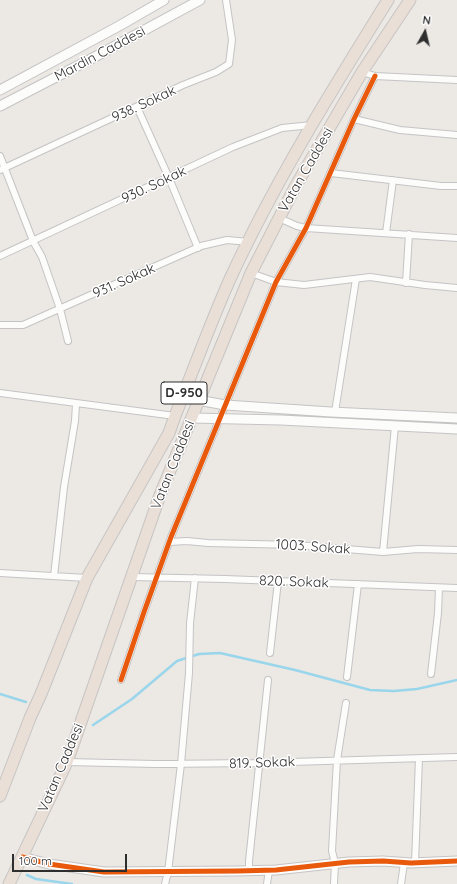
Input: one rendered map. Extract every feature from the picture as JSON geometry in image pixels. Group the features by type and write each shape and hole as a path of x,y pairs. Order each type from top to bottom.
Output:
{"highway":[{"name":"Vatan Caddesi","path":"0,792 87,578 169,433 230,279 281,179 388,0"},
{"name":"Vatan Caddesi","path":"9,884 67,762 160,495 251,273 279,218 362,72 410,0"}],"street":[{"name":"Mardin Caddesi","path":"0,90 164,0"},
{"name":"Mardin Caddesi","path":"0,106 200,0"},
{"name":"938. Sokak","path":"2,169 216,72 229,64 232,40 226,0"},
{"path":"362,72 375,76 457,80"},
{"path":"121,680 156,577 276,282 306,228 354,119 375,76"},
{"path":"137,107 198,248"},
{"path":"354,119 400,130 457,135"},
{"name":"930. Sokak","path":"0,256 233,147 282,128 312,125"},
{"path":"0,156 2,169 33,241 42,257 60,309 68,341"},
{"path":"331,174 457,186"},
{"path":"386,233 393,180"},
{"path":"279,218 297,226 306,228 457,238"},
{"path":"406,283 409,234"},
{"name":"931. Sokak","path":"0,325 23,325 198,248 227,240 249,242"},
{"path":"251,273 276,282 304,285 370,277 406,283 457,288"},
{"path":"335,412 356,279"},
{"path":"0,393 175,416"},
{"path":"198,400 225,405 457,418"},
{"path":"54,576 64,487 75,421 76,404"},
{"path":"192,418 281,420 457,429"},
{"path":"383,552 395,426"},
{"name":"1003. Sokak","path":"170,542 187,541 208,543 297,545 383,552 418,549 457,550"},
{"path":"0,573 87,578"},
{"name":"820. Sokak","path":"132,576 457,588"},
{"path":"166,879 181,764 189,673 190,623 195,578"},
{"path":"270,652 278,581"},
{"path":"347,677 358,584"},
{"path":"431,674 440,588"},
{"path":"249,871 258,763 268,680"},
{"path":"334,884 335,864 332,851 337,760 346,703"},
{"name":"819. Sokak","path":"67,762 181,764 457,757"},
{"path":"415,863 419,758"},
{"path":"22,857 49,864 166,879 335,864 457,861"},
{"path":"401,884 404,863"},
{"path":"267,884 269,870"}],"waterway":[{"path":"93,725 132,699 177,661 199,654 220,653 295,670 370,690 394,691 417,689 457,680"},
{"path":"0,694 26,702"},
{"path":"27,875 36,879 72,884"}],"cycle path":[{"path":"121,680 171,537 276,282 306,228 354,119 375,76"},
{"path":"22,857 49,864 104,872 276,870 349,862 383,861 411,863 457,861"}]}
